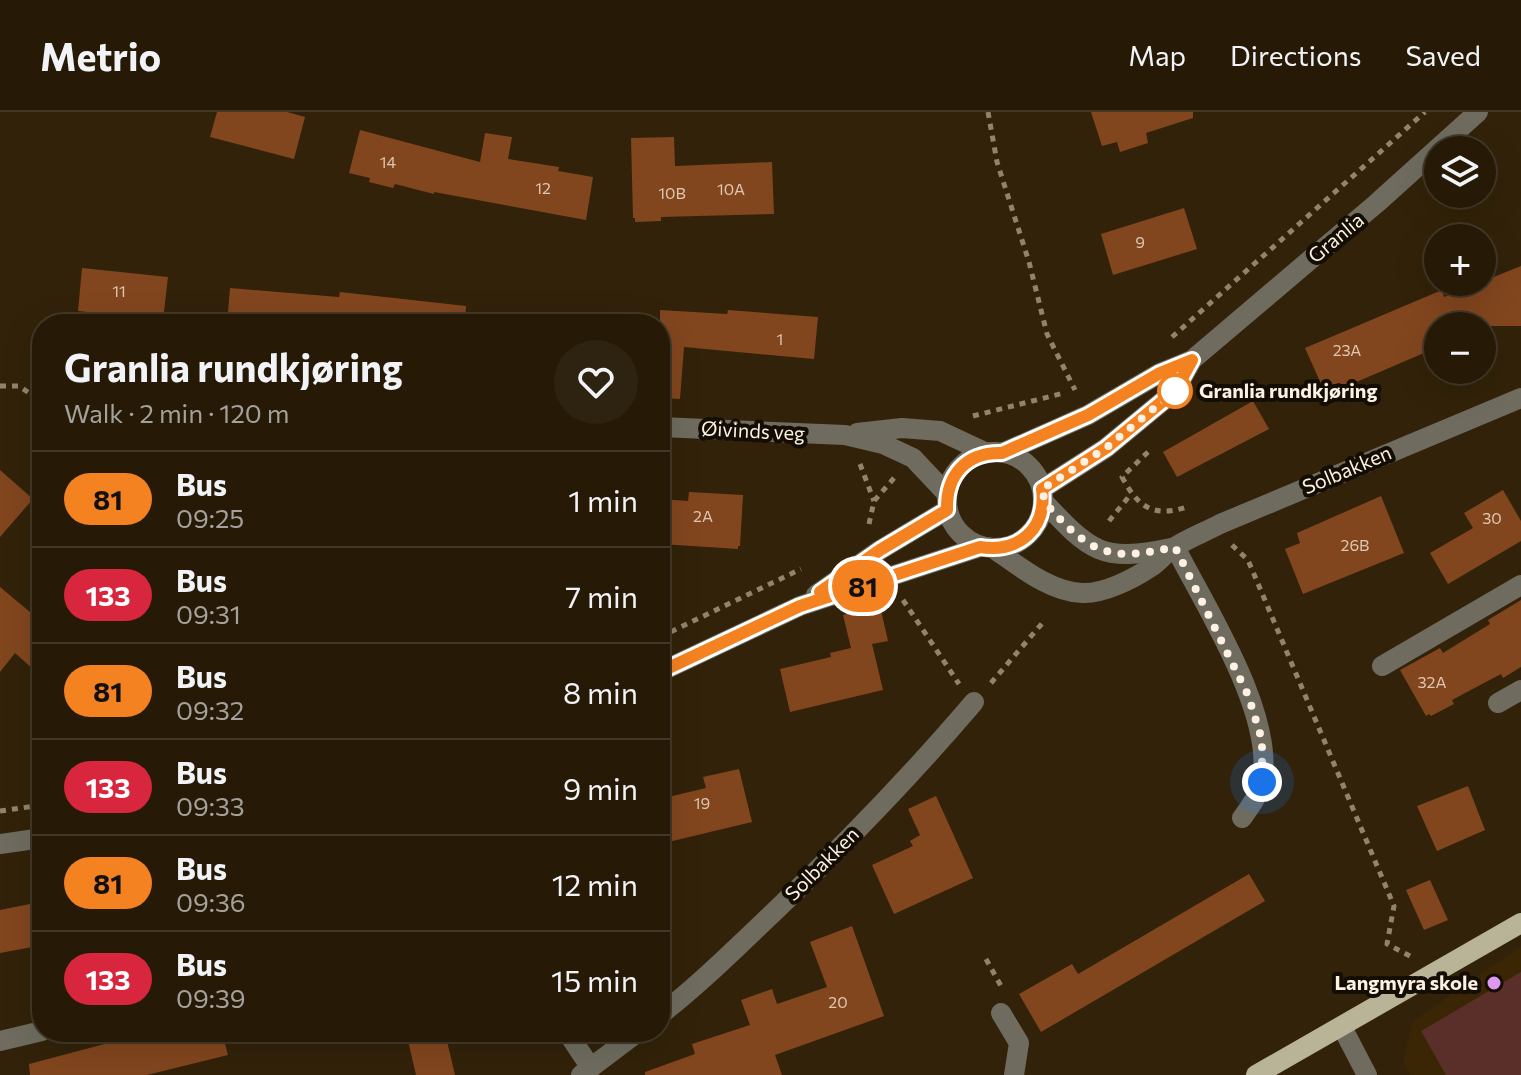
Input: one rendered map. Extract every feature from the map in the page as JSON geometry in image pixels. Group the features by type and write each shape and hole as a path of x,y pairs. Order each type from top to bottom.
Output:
{"main road":[{"path":"1256,1075 1521,923"}],"street":[{"name":"Granlia","path":"800,606 947,502 951,479 960,467 973,458 995,453 1088,415 1160,373 1192,360 1377,203 1478,112"},
{"name":"Granlia","path":"670,667 800,606 987,548 1013,546 1028,535 1039,520 1042,495 1175,391 1192,360"},
{"name":"Solbakken","path":"987,548 1064,590 1084,593 1127,580 1151,567 1175,547 1220,524 1521,398"},
{"name":"Øivinds veg","path":"670,427 845,435 883,444 906,454 931,475 947,502"},
{"name":"Øivinds veg","path":"845,435 902,428 940,431 995,453"},
{"path":"995,453 1016,457 1027,465 1036,476 1042,495"},
{"name":"Solbakken","path":"1042,495 1074,534 1092,547 1114,554 1136,555 1175,547"},
{"path":"947,502 953,526 965,539 987,548"},
{"path":"1175,547 1239,673 1262,740 1262,782 1242,818"},
{"path":"1382,666 1521,585"},
{"path":"1498,703 1521,690"},
{"name":"Solbakken","path":"670,1007 696,987 805,883 920,765 974,702"},
{"path":"0,844 32,839"},
{"path":"1001,1013 1019,1043 1014,1075"},
{"path":"1342,1027 1367,1075"},
{"path":"0,1041 32,1033"},
{"path":"572,1042 586,1071 625,1042"}],"path":[{"path":"988,112 997,162 1029,262 1047,334 1075,390"},
{"path":"1165,343 1425,112"},
{"path":"968,417 1088,384"},
{"path":"0,386 19,386 32,395"},
{"path":"1202,400 1213,389"},
{"path":"1156,444 1122,477 1131,494 1152,510 1169,513 1196,504"},
{"path":"860,534 869,525 874,501 899,471"},
{"path":"1109,521 1131,494"},
{"path":"1226,538 1248,560 1394,906 1387,944 1437,971"},
{"path":"670,632 815,563"},
{"path":"903,600 942,662 974,702 1045,620"},
{"path":"0,811 32,806"},
{"path":"986,959 1005,992"}],"shaded area":[{"name":"Langmyra skole","path":"1521,946 1521,1075 1410,1075 1403,1061 1413,1021"},
{"name":"Langmyra skole","path":"1521,972 1521,1075 1446,1075 1421,1031"}],"building":[{"path":"217,112 287,112 305,117 294,159 210,137"},
{"path":"1091,112 1193,112 1193,118 1146,133 1148,143 1120,152 1117,142 1102,146"},
{"path":"360,130 480,162 485,133 512,137 508,159 559,167 558,171 593,177 586,220 434,194 395,184 393,188 369,182 370,178 349,173"},
{"path":"674,137 675,166 772,162 774,214 661,217 661,221 635,222 631,138"},
{"path":"1184,208 1197,249 1113,275 1101,234"},
{"path":"1521,266 1521,326 1496,326 1496,312 1424,312 1424,353 1326,395 1305,348 1428,296 1496,296 1496,276"},
{"path":"82,268 168,277 164,314 78,311"},
{"path":"230,288 339,297 340,292 466,306 466,314 228,314"},
{"path":"660,310 727,314 728,310 818,317 814,359 684,347 680,399 670,398 670,314 660,314"},
{"path":"1253,401 1269,429 1177,477 1163,452"},
{"path":"0,470 32,500 0,537"},
{"path":"1503,490 1521,521 1521,541 1448,584 1430,553 1473,528 1464,513"},
{"path":"689,492 743,495 738,549 670,545 670,500 688,501"},
{"path":"1381,496 1404,553 1303,594 1285,549 1300,543 1297,533"},
{"path":"0,587 32,614 32,668 15,653 0,672"},
{"path":"1521,600 1521,667 1503,678 1501,674 1452,700 1454,704 1426,716 1400,670 1440,648 1443,653 1490,624 1488,620"},
{"path":"880,606 888,641 872,644 883,690 790,712 780,669 831,657 830,653 851,648 843,615"},
{"path":"739,769 752,822 670,842 670,797 706,788 703,777"},
{"path":"1468,786 1485,830 1437,851 1417,806"},
{"path":"936,796 973,878 894,914 872,865 913,846 910,841 920,835 908,809"},
{"path":"1249,874 1265,901 1041,1032 1019,994 1072,964 1078,974"},
{"path":"1430,880 1448,920 1424,930 1406,890"},
{"path":"30,904 32,947 0,953 0,910"},
{"path":"852,926 884,1016 775,1055 782,1075 645,1075 645,1072 695,1054 692,1044 750,1025 741,1000 772,989 777,1004 827,987 810,942"},
{"path":"112,1042 225,1042 228,1055 147,1075 30,1075 29,1064"},
{"path":"408,1042 447,1042 455,1075 416,1075"}],"bus line":[{"name":"81","path":"670,667 800,606 980,547 994,549 1013,546 1028,535 1039,520 1042,489 1106,448 1175,391 1192,360 1160,373 1088,415 1002,453 987,453 973,458 960,467 951,479 947,510 880,550 820,592"}],"place":[{"name":"Granlia rundkjøring","path":"1175,391"},
{"name":"Langmyra skole","path":"1494,983"}],"route":[{"path":"1175,391 1106,448 1042,489 1043,501 1074,534 1092,547 1114,554 1136,555 1175,547 1248,695 1262,740 1262,782"}]}
